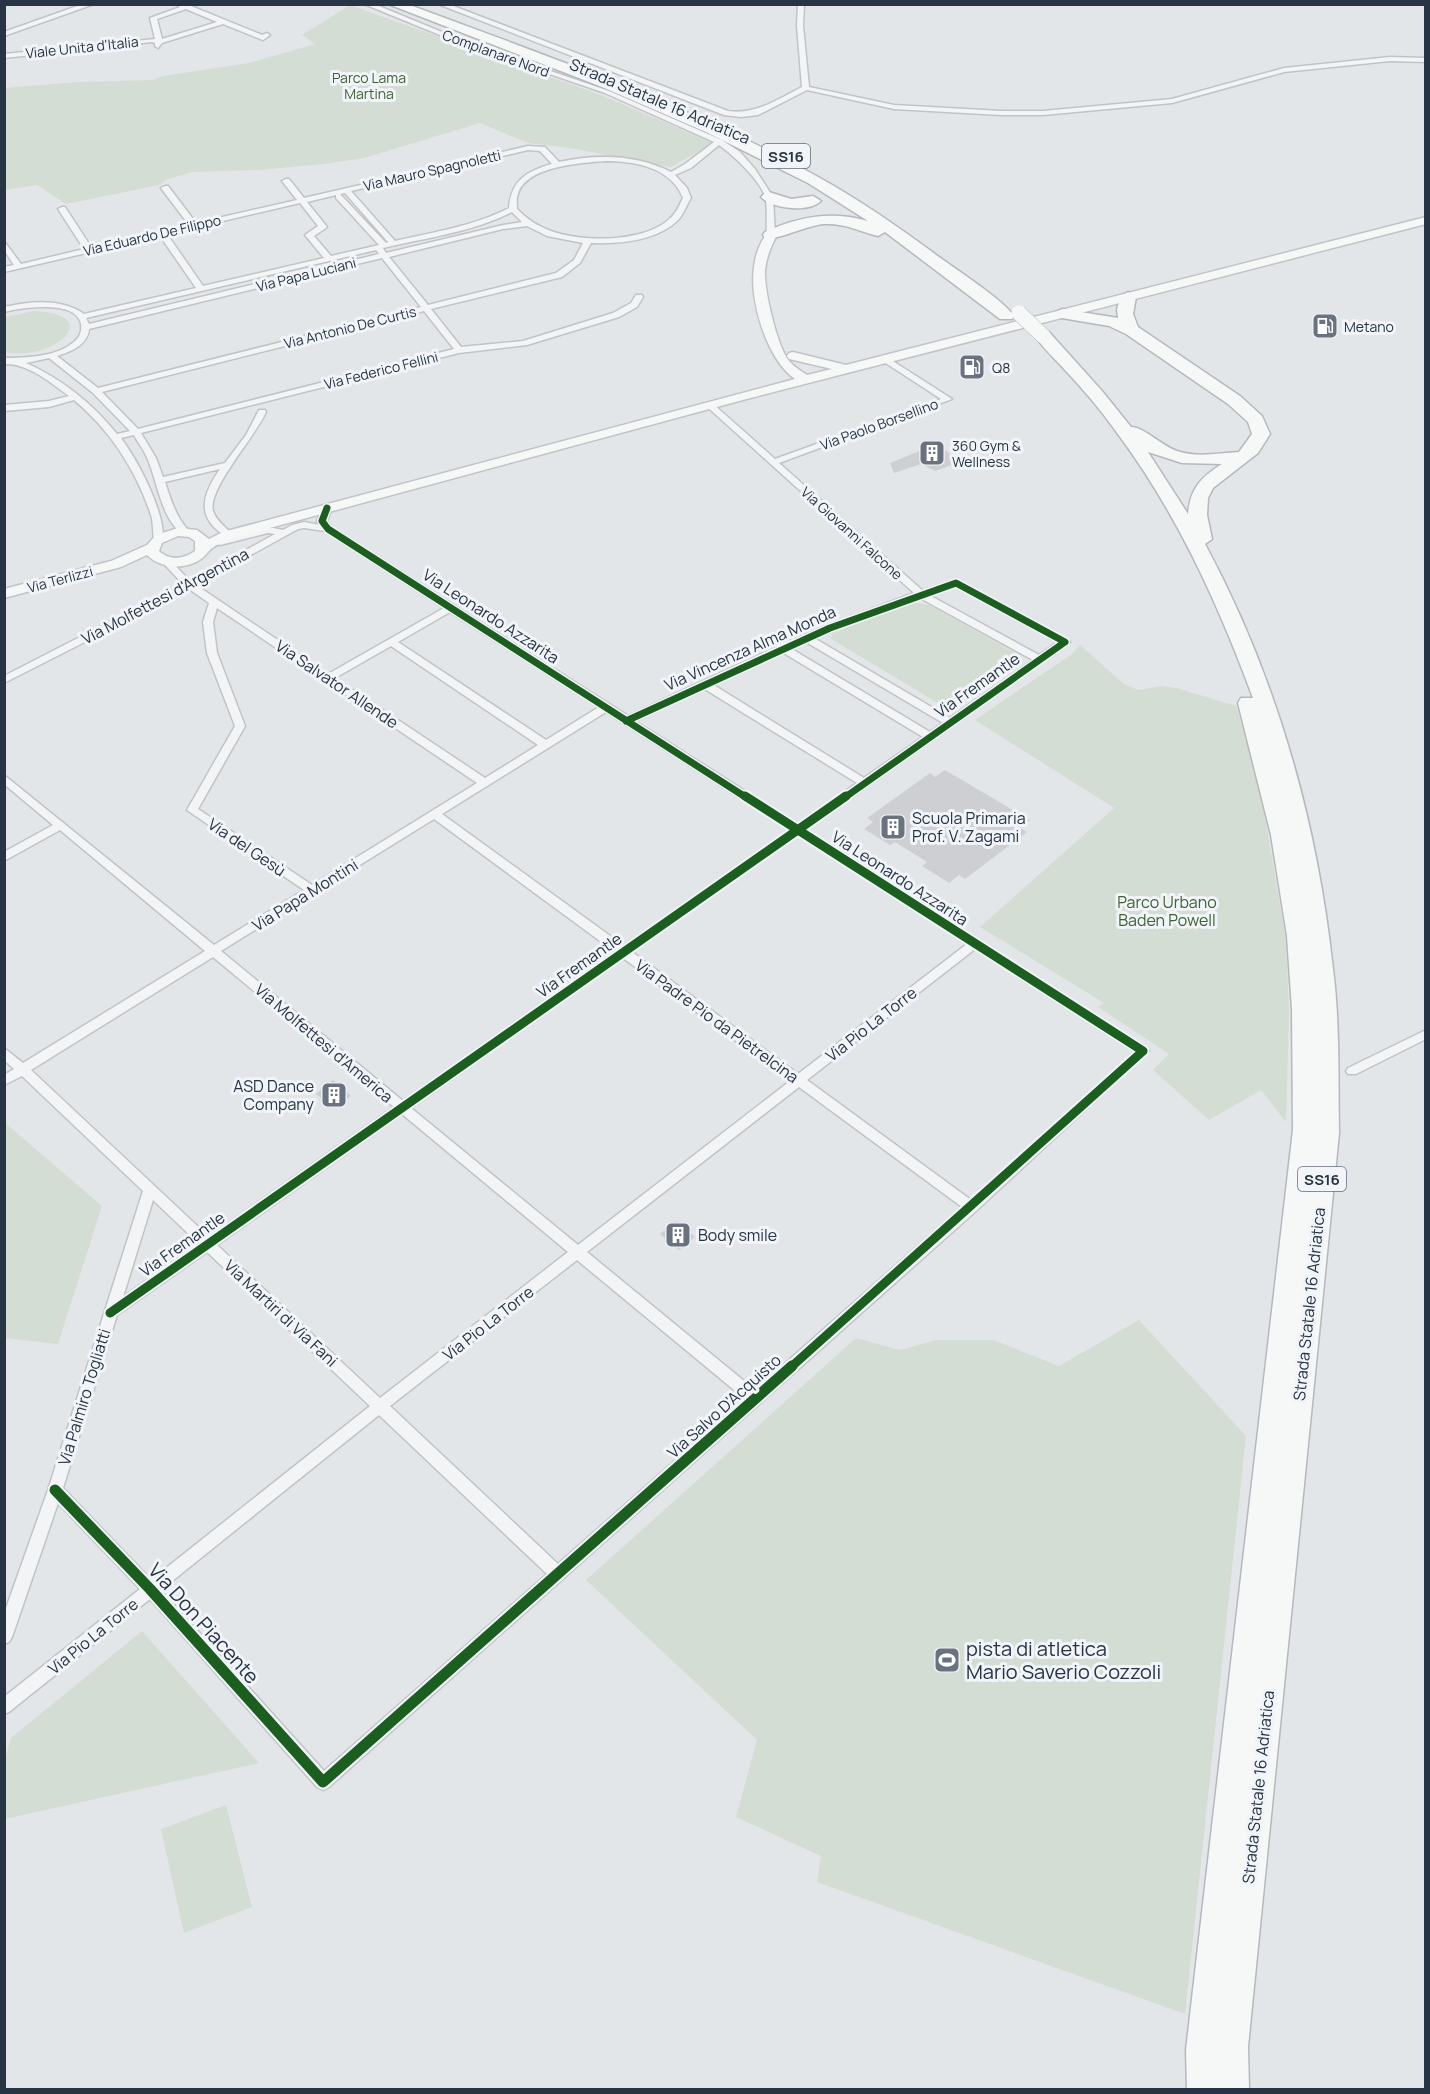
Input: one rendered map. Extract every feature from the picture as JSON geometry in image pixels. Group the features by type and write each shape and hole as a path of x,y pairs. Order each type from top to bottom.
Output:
{"highway":[{"name":"Strada Statale 16 Adriatica","path":"394,4 646,99 769,156 848,201 1013,315"},
{"name":"Strada Statale 16 Adriatica","path":"410,4 626,83 747,136 828,179 892,219 962,269 1087,385 1143,456 1172,500 1219,586 1264,698 1291,788 1311,888 1326,1021 1327,1133 1231,2047 1232,2090"},
{"path":"769,156 812,190 815,196 813,201 780,224 771,235"},
{"path":"769,197 778,202 795,205 813,201"},
{"path":"771,235 804,221 828,219 852,222 874,229 947,269"},
{"path":"1123,323 1124,308 1128,297"},
{"path":"1098,305 1234,400 1256,420 1261,435 1256,447 1218,473 1203,487 1197,502 1196,518 1219,586"},
{"path":"1062,314 1123,323"},
{"name":"Strada Statale 16 Adriatica","path":"1037,337 1121,447 1175,533 1213,609 1246,697 1264,757 1281,826 1299,943 1305,1018 1305,1130 1203,2050 1204,2090"},
{"path":"1087,385 1146,443 1168,456 1201,462 1243,456"}],"main road":[{"path":"193,558 199,540 228,535 757,392 1425,220"},
{"path":"771,235 764,248 758,284 762,308 769,324 772,342 787,357 793,373 806,380"},
{"path":"787,357 851,369"},
{"path":"757,392 770,384 787,357"},
{"name":"Via Terlizzi","path":"4,594 116,564 170,534 199,540"},
{"path":"155,544 154,556 164,562"},
{"name":"Via Terlizzi","path":"116,564 178,562 193,558"}],"street":[{"path":"4,34 91,4"},
{"name":"Complanare Nord","path":"367,4 464,43 607,92 719,142 737,154 752,171 769,197"},
{"path":"441,4 657,84 727,113 741,115 755,113 806,88 894,107 1043,113 1172,101 1284,70 1390,59 1425,60"},
{"path":"801,4 800,26 806,88"},
{"path":"224,22 159,44 153,18 183,6 224,22 263,38 267,35"},
{"name":"Viale Unita d'Italia","path":"4,56 152,40 159,44"},
{"name":"Viale Unita d'Italia","path":"4,62 159,44"},
{"path":"670,175 703,157 719,142"},
{"name":"Via Mauro Spagnoletti","path":"301,201 535,147 546,152 557,165"},
{"path":"618,159 647,165 670,175 679,182 687,198 680,215 670,223 643,235 616,240 588,241 553,236 526,224 513,209 512,201 518,187 534,174 557,165 586,160 618,159"},
{"path":"286,182 323,227 309,235 329,259"},
{"path":"165,188 194,225"},
{"path":"346,190 394,244"},
{"path":"336,192 459,350"},
{"path":"769,197 771,235"},
{"name":"Via Eduardo De Filippo","path":"4,270 301,201"},
{"path":"62,209 89,250"},
{"name":"Via Papa Luciani","path":"86,327 232,292 382,250 394,244 494,219 513,209"},
{"name":"Via Papa Luciani","path":"82,317 329,259 503,226 526,224"},
{"path":"162,232 201,289"},
{"name":"Via Antonio De Curtis","path":"96,391 559,275 574,268 588,241"},
{"path":"4,243 19,266"},
{"path":"227,283 232,292"},
{"name":"Via Federico Fellini","path":"116,437 459,350 524,343 616,315 634,305 639,297"},
{"path":"4,361 18,362 51,356 76,344 86,327 82,317 73,310 52,305 26,305 6,309"},
{"path":"51,356 52,360 96,391 136,432 152,458 169,508 179,527 199,540 268,530 284,532"},
{"name":"Via Paolo Borsellino","path":"774,462 948,399 885,360"},
{"path":"18,362 38,370 76,398 116,437 132,463 154,511 159,532 155,544"},
{"path":"4,408 49,405 76,398"},
{"name":"Via Giovanni Falcone","path":"709,405 921,594 1040,660"},
{"path":"228,535 212,518 208,510 208,500 228,465 252,434 262,412"},
{"path":"161,480 228,465"},
{"path":"327,508 322,520 328,529"},
{"name":"Via Molfettesi d'Argentina","path":"4,680 189,585 284,532 304,525 328,529"},
{"name":"Via Leonardo Azzarita","path":"328,529 1143,1051"},
{"path":"189,585 188,567 193,558"},
{"name":"Via Salvator Allende","path":"164,562 189,585 485,783"},
{"name":"Via Vincenza Alma Monda","path":"626,721 781,647 956,583 1065,642"},
{"name":"Via del Gesù","path":"214,602 208,622 212,653 240,726 192,810 312,890"},
{"path":"328,678 450,608"},
{"path":"805,637 950,723"},
{"path":"391,642 546,745"},
{"name":"Via Fremantle","path":"110,1313 1065,642"},
{"path":"781,647 930,737"},
{"path":"704,684 864,783"},
{"name":"Via Papa Montini","path":"4,1082 605,708"},
{"name":"Via Molfettesi d'America","path":"4,778 755,1398"},
{"name":"Via Padre Pio da Pietrelcina","path":"435,814 971,1207"},
{"path":"4,857 61,825"},
{"name":"Via Pio La Torre","path":"4,1707 380,1406 975,943"},
{"path":"1352,1071 1425,1034"},
{"name":"Via Salvo D'Acquisto","path":"323,1782 971,1207 1143,1051"},
{"name":"Via Martiri di Via Fani","path":"4,1052 558,1574"},
{"name":"Via Palmiro Togliatti","path":"4,1637 55,1490 150,1190"},
{"name":"Via Don Piacente","path":"55,1490 150,1589 323,1782"}],"green space":[{"name":"Parco Lama Martina","path":"350,5 601,95 713,143 671,167 570,148 528,143 480,123 364,158 260,170 193,172 168,179 159,185 66,204 37,185 5,190 5,88 78,82 153,80 163,76 249,63 315,44 302,35"},
{"path":"34,311 56,314 67,320 70,328 65,337 40,350 23,353 5,352 5,317"},
{"path":"912,602 929,605 1021,656 948,709 831,639 832,634"},
{"name":"Parco Urbano Baden Powell","path":"1080,645 1124,684 1138,690 1162,686 1177,688 1236,706 1258,776 1286,941 1289,1014 1286,1122 1261,1090 1209,1120 1153,1070 1169,1054 1098,1007 1104,1003 980,927 1114,808 975,720 1072,654"},
{"path":"4,1122 102,1206 58,1344 5,1338"},
{"name":"pista di atletica Mario Saverio Cozzoli","path":"1139,1320 1246,1436 1185,2014 817,1882 821,1856 736,1817 757,1740 586,1580 856,1338 900,1350 936,1340 993,1340 1059,1366"},
{"path":"142,1631 259,1763 5,1819 5,1759 11,1738"},
{"path":"226,1805 252,1907 184,1933 161,1829"}],"building":[{"name":"360 Gym & Wellness","path":"937,444 961,462 935,471 921,464 894,473 890,463"},
{"name":"Scuola Primaria Prof. V. Zagami","path":"945,770 1030,820 1020,828 1027,832 965,879 959,875 949,883 922,866 927,862 895,842 890,845 864,829 873,822 867,818 930,773 935,777"},
{"name":"ASD Dance Company","path":"333,1080 351,1096 334,1107 316,1094"},
{"name":"Body smile","path":"676,1221 695,1237 679,1250 660,1234"}],"cycle path":[{"path":"55,1490 150,1589 323,1782 971,1207 1143,1051 328,529 322,521 327,508"},
{"path":"110,1313 1065,642 956,583 830,628 626,721"}],"place":[{"name":"Metano","path":"1325,326"},
{"name":"Q8","path":"972,367"},
{"name":"360 Gym & Wellness","path":"932,453"},
{"name":"Scuola Primaria Prof. V. Zagami","path":"893,827"},
{"name":"ASD Dance Company","path":"334,1095"},
{"name":"Body smile","path":"678,1235"},
{"name":"pista di atletica Mario Saverio Cozzoli","path":"947,1660"}]}
